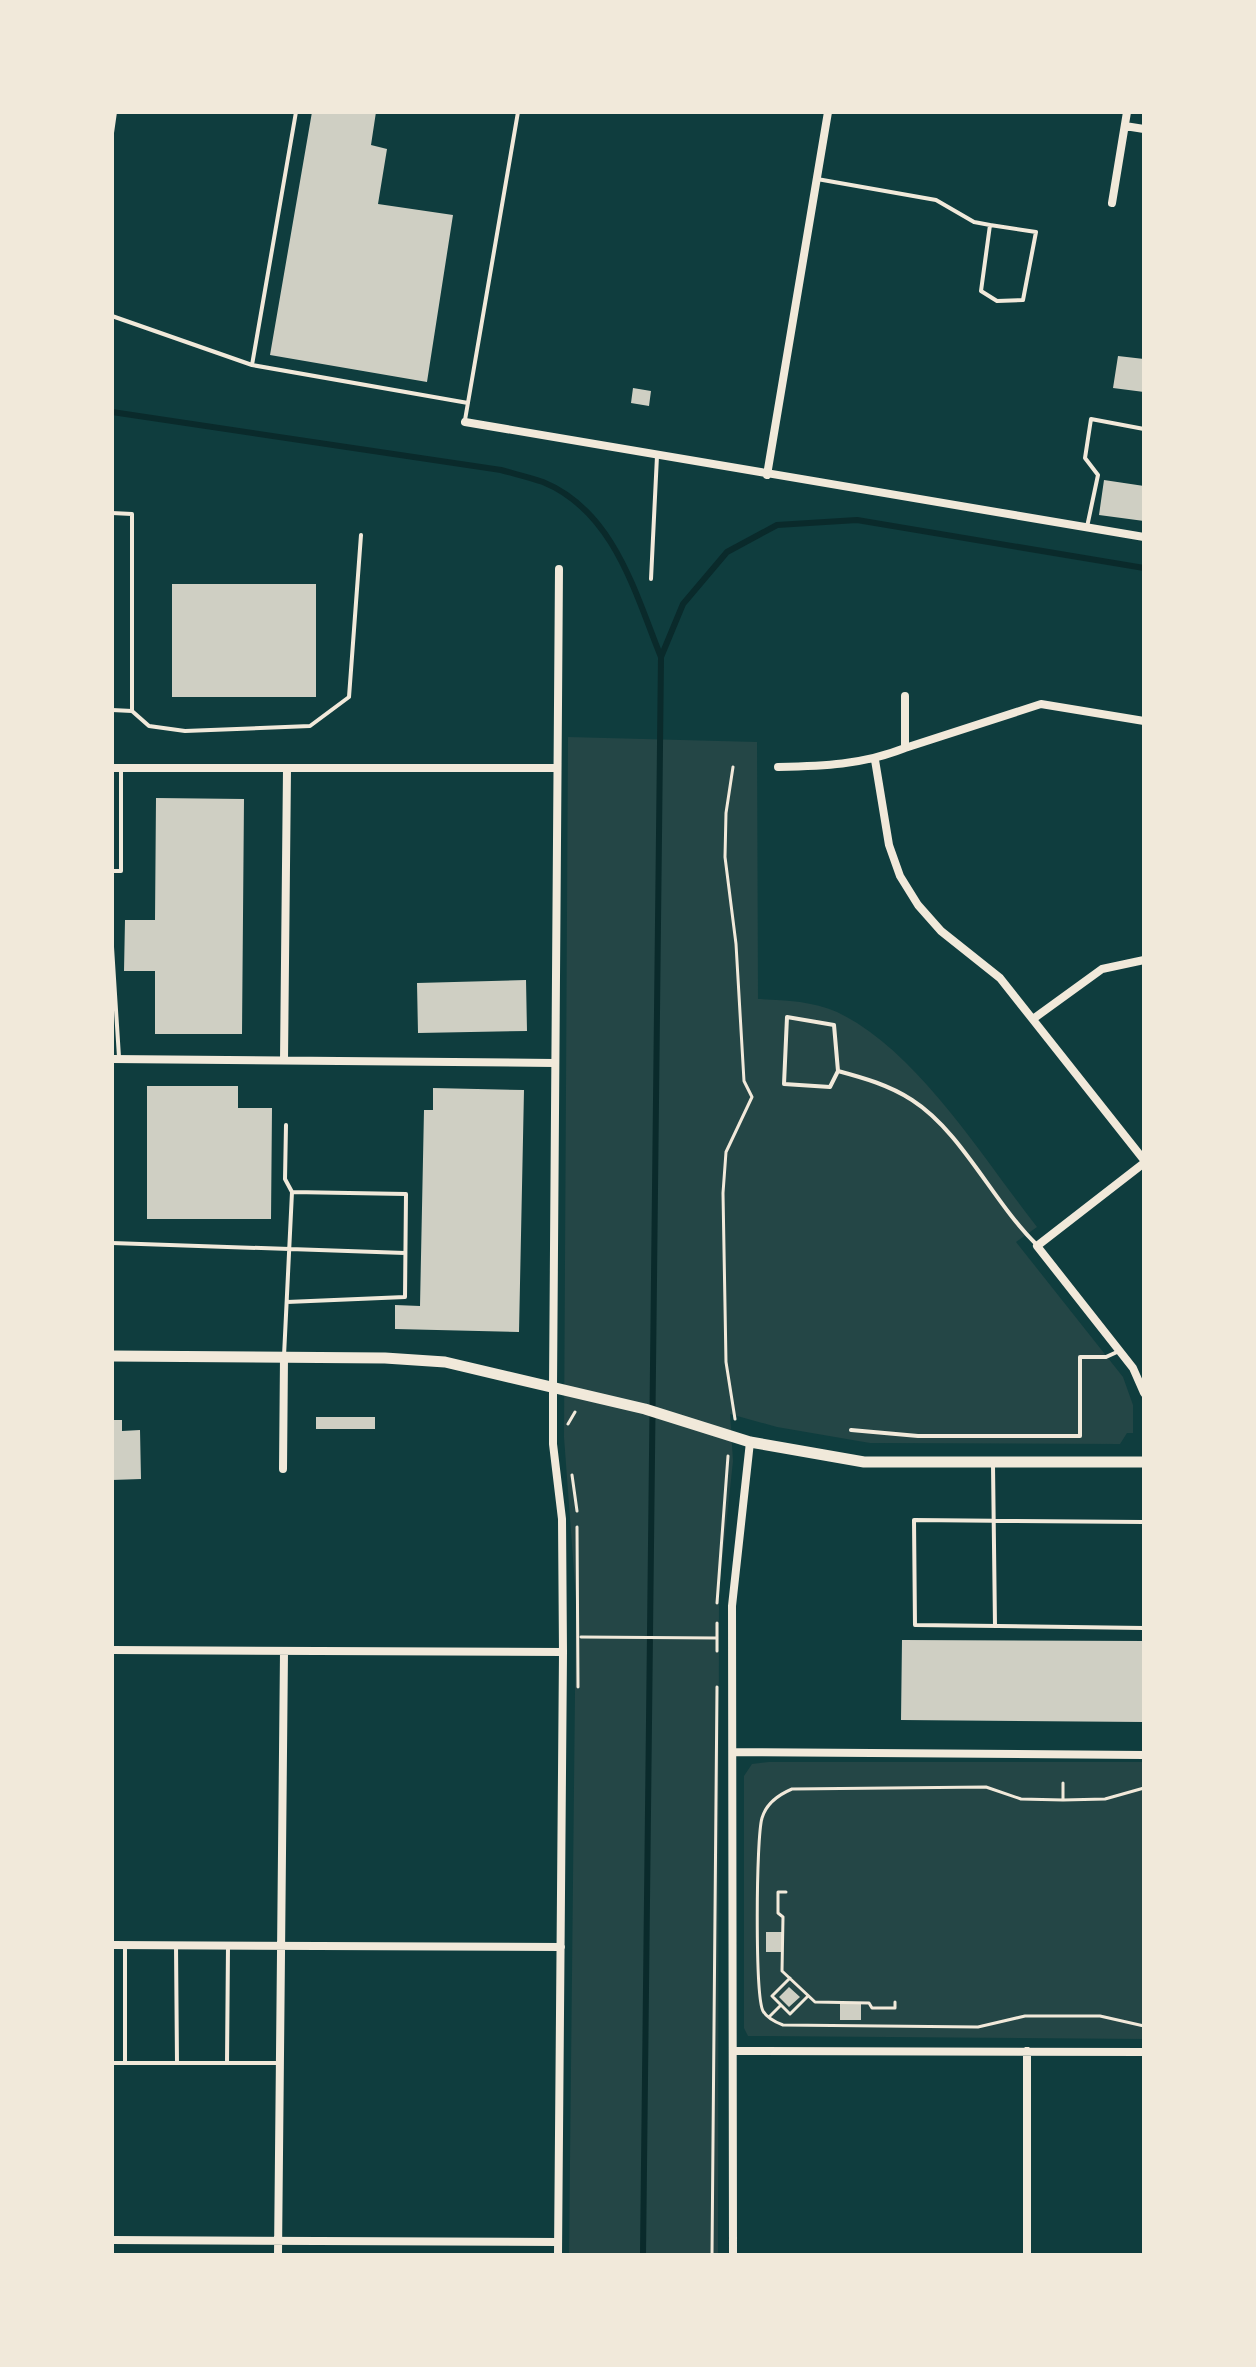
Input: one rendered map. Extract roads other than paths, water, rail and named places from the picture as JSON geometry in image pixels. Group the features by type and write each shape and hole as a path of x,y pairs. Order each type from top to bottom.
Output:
{"street":[{"path":"767,475 828,112"},
{"path":"1112,203 1127,112"},
{"path":"1125,126 1144,129"},
{"path":"465,422 1144,537"},
{"path":"558,2255 563,1652 562,1519 553,1444 553,1386 559,569"},
{"path":"905,696 905,748"},
{"path":"778,767 842,765 875,760 1041,704 1144,721"},
{"path":"875,760 889,845 900,876 918,905 941,931 1000,978 1144,1161 1037,1246 1133,1368 1144,1393"},
{"path":"117,768 557,768"},
{"path":"284,1060 287,769"},
{"path":"1033,1019 1102,969 1144,960"},
{"path":"115,1059 554,1063"},
{"path":"112,1356 445,1362 582,1393 750,1442 864,1462 1144,1462"},
{"path":"283,1469 284,1357"},
{"path":"733,2255 732,1606 750,1442"},
{"path":"112,1650 563,1652"},
{"path":"278,2255 284,1652"},
{"path":"734,1752 1144,1755"},
{"path":"112,1945 561,1947"},
{"path":"733,2051 1144,2052"},
{"path":"1027,2051 1027,2255"},
{"path":"112,2240 558,2242"}],"lane":[{"path":"112,133 115,112"},
{"path":"252,365 296,112"},
{"path":"465,422 518,112"},
{"path":"817,179 936,200 974,222 1036,232 1023,300 997,301 981,291 990,225"},
{"path":"112,316 252,365 468,403"},
{"path":"1087,527 1098,475 1085,458 1091,419 1144,429"},
{"path":"651,579 657,456"},
{"path":"112,513 132,514 132,711"},
{"path":"112,710 132,711 149,726 185,731 310,726 328,716 349,697 361,535"},
{"path":"112,871 121,871 117,768"},
{"path":"112,947 115,1059"},
{"path":"787,1017 834,1025 838,1071 830,1087 784,1084 787,1017"},
{"path":"838,1071 879,1082 913,1100 935,1118 1037,1246"},
{"path":"284,1357 292,1192 285,1179 286,1125"},
{"path":"287,1302 405,1297 406,1194 292,1192"},
{"path":"112,1243 405,1253"},
{"path":"851,1430 918,1436 1080,1436 1080,1357 1106,1357 1119,1351"},
{"path":"993,1462 995,1626"},
{"path":"1144,1522 914,1520 915,1625 1144,1628"},
{"path":"125,1945 125,2063"},
{"path":"176,1945 177,2063"},
{"path":"227,2063 228,1946"},
{"path":"112,2063 280,2063"}],"waterway":[{"path":"112,412 501,470 543,482 567,495 605,533 631,581 661,657"},
{"path":"643,2255 661,657 683,604 727,552 777,525 857,520 1144,568"}]}
